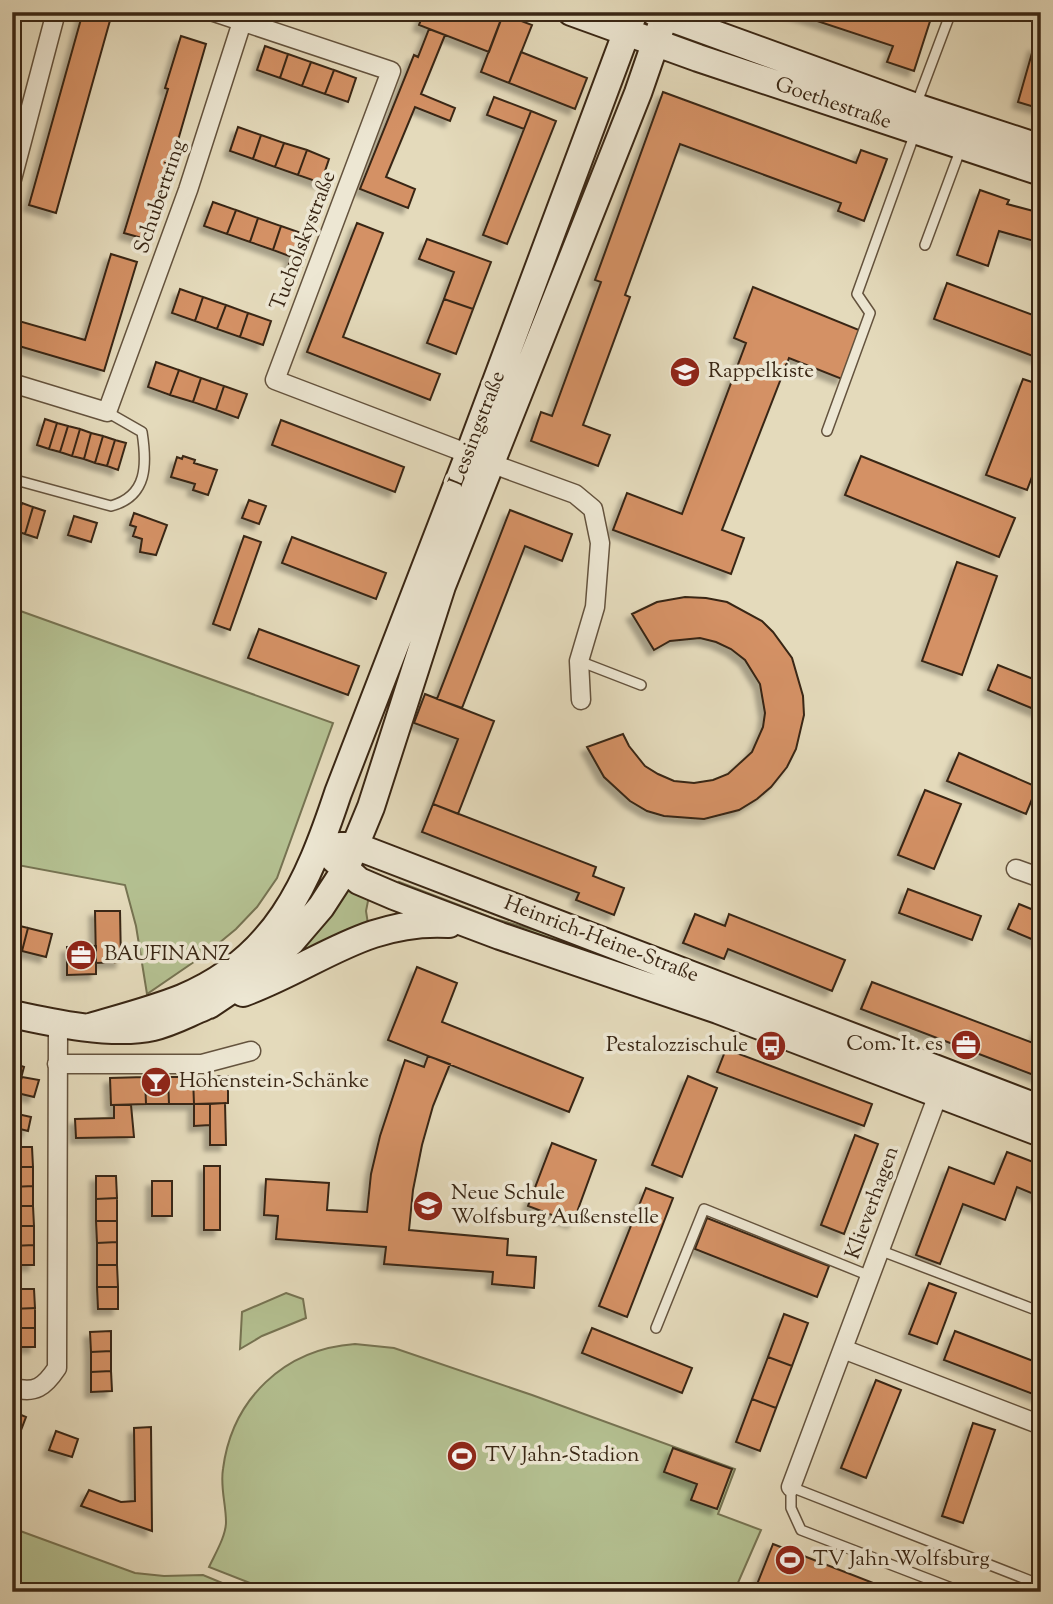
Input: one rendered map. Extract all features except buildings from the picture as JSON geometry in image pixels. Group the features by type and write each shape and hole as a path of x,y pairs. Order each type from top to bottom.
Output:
{"street":[{"path":"12,179 56,12"},
{"path":"214,12 242,22"},
{"name":"Goethestraße","path":"570,12 630,22 656,43 916,119 1041,148"},
{"name":"Goethestraße","path":"662,13 916,119 961,146 1041,172"},
{"name":"Lessingstraße","path":"90,1027 183,998 233,970 261,946 299,892 321,846 338,793 656,43 662,13"},
{"name":"Schubertring","path":"107,412 188,190 242,22"},
{"name":"Tucholskystraße","path":"242,22 391,71 275,380 479,458"},
{"name":"Lessingstraße","path":"209,1005 252,976 291,942 321,907 350,858 389,753 479,458 630,22"},
{"path":"12,383 107,412"},
{"name":"Lessingstraße","path":"479,458 575,494 593,509 600,543 595,607 579,661 581,700"},
{"name":"Heinrich-Heine-Straße","path":"321,846 942,1083 1041,1133"},
{"name":"Heinrich-Heine-Straße","path":"350,858 359,881 472,926 942,1083 1041,1109"},
{"path":"1016,869 1041,878"},
{"name":"Heinrich-Heine-Straße","path":"209,1005 271,982 331,950 378,931 415,924 472,926"},
{"path":"12,1014 58,1024 123,1030 150,1027 209,1005"},
{"path":"12,1387 25,1391 46,1385 57,1368 58,1024"},
{"path":"57,1064 202,1064 251,1051"},
{"name":"Klieverhagen","path":"791,1487 942,1083"},
{"path":"843,1349 1041,1425"}],"lane":[{"path":"827,431 870,313 856,294 951,12"},
{"path":"925,245 961,146"},
{"path":"12,480 111,506 124,503 141,482 145,470 142,432 107,412"},
{"path":"579,661 641,685"},
{"path":"656,1328 704,1209 870,1276"},
{"path":"879,1250 1041,1312"},
{"path":"962,1592 801,1530 791,1508 791,1487 1041,1585"}],"green space":[{"path":"12,608 333,723 277,878 257,907 236,929 207,953 147,994 136,926 125,885 12,864"},
{"path":"399,882 495,919 571,940 712,998 397,887"},
{"path":"346,888 369,896 366,911 368,924 298,956 295,953"},
{"path":"286,1293 303,1299 306,1318 262,1336 240,1349 242,1312"},
{"name":"TV Jahn-Stadion","path":"355,1344 394,1348 735,1469 718,1514 761,1530 734,1592 273,1592 209,1567 226,1527 222,1476 228,1444 237,1421 250,1400 284,1367 329,1348"},
{"path":"12,1528 135,1573 164,1576 203,1575 244,1592 12,1592"}],"place":[{"name":"Rappelkiste","path":"685,372"},
{"name":"BAUFINANZ","path":"81,955"},
{"name":"Com. It. es","path":"966,1045"},
{"name":"Pestalozzischule","path":"771,1046"},
{"name":"Hohenstein-Schänke","path":"156,1082"},
{"name":"Neue Schule Wolfsburg Außenstelle","path":"428,1206"},
{"name":"TV Jahn-Stadion","path":"462,1456"},
{"name":"TV Jahn Wolfsburg","path":"790,1560"}]}
